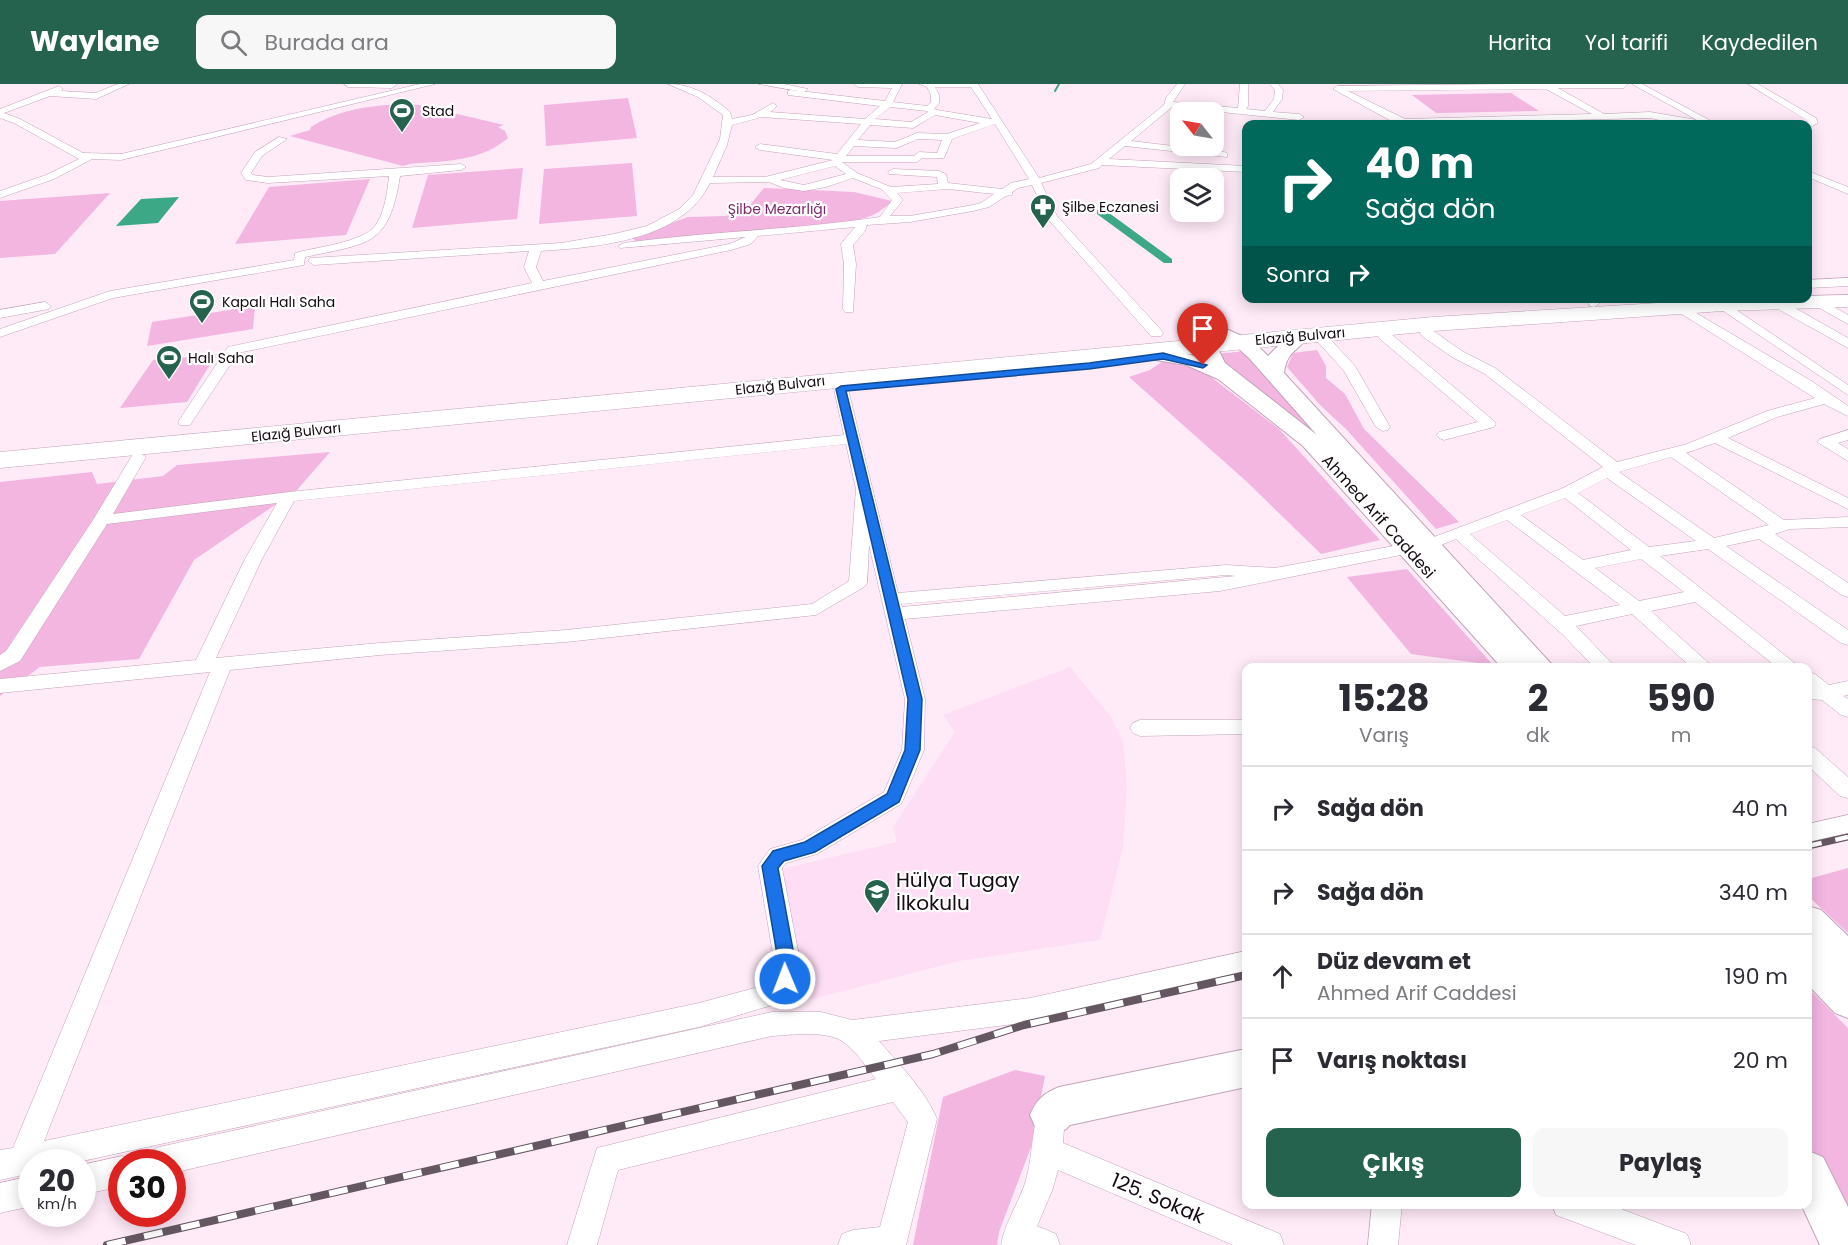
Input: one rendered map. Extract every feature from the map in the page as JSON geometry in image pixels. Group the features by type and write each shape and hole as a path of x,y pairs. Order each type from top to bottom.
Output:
{"highway":[{"name":"Elazığ Bulvarı","path":"1812,292 1848,289"},
{"name":"Elazığ Bulvarı","path":"1812,292 1848,301"},
{"name":"Elazığ Bulvarı","path":"1295,339 1556,311 1585,303"},
{"name":"Elazığ Bulvarı","path":"0,460 1556,311 1679,303 1724,305 1758,303"},
{"path":"0,471 1089,366 1160,344 1398,313 1491,306 1556,311"},
{"path":"0,440 769,368 1160,344 1295,339 1325,342 1507,325 1556,311"},
{"name":"Elazığ Bulvarı","path":"0,450 855,368 1226,342"},
{"path":"769,368 855,368"}],"street":[{"path":"0,114 72,84"},
{"path":"49,93 96,96 125,84"},
{"path":"348,84 416,87"},
{"path":"0,114 40,132 73,153 88,158 121,157 431,84"},
{"path":"0,314 92,300 300,262 536,250 599,241 668,221 683,212 696,199 728,129 727,114 714,102 672,84"},
{"path":"688,89 701,84"},
{"path":"763,84 994,121"},
{"path":"858,84 896,87"},
{"path":"924,84 974,84 994,121 1036,181 1034,199"},
{"path":"536,250 583,253 667,239 754,234 885,219 910,219 985,205 1016,185 1080,171 1101,162 1168,104 1181,84"},
{"path":"1241,110 1244,106 1244,84"},
{"path":"1266,114 1278,99 1280,90 1274,84"},
{"path":"1396,120 1337,89 1493,84"},
{"path":"1402,86 1624,84 1649,91 1704,120"},
{"path":"1752,84 1813,120 1812,123"},
{"path":"728,123 762,114 913,125 931,111 935,103 935,95 930,85"},
{"path":"1551,86 1602,116"},
{"path":"1566,86 1619,116"},
{"path":"793,116 824,92 896,87"},
{"path":"706,180 769,179 838,159 869,120 887,105 896,87"},
{"path":"762,114 796,88"},
{"path":"1636,88 1687,120"},
{"path":"1168,104 1299,117"},
{"path":"1471,120 1650,115 1671,111"},
{"path":"1650,115 1687,120"},
{"path":"852,143 896,145 916,136 948,137 994,121"},
{"path":"760,147 838,159 917,159 918,155 941,156 948,137"},
{"path":"282,139 258,154 246,173 250,178 268,180 461,167"},
{"path":"1125,143 1170,148"},
{"path":"0,195 50,177 88,158"},
{"path":"838,159 853,174 888,190 898,200 885,215 885,219"},
{"path":"1101,162 1242,169"},
{"path":"300,262 299,255 335,246 375,231 388,210 395,172"},
{"path":"769,179 784,186 811,189 853,174 913,172 939,174 942,176 943,186"},
{"path":"1812,176 1848,191"},
{"path":"888,190 943,186 1003,192 1034,199 1160,344"},
{"path":"849,309 850,264 847,244 861,229 861,223"},
{"path":"185,422 233,350 538,284 597,275 731,247 752,239 754,234"},
{"path":"536,250 530,267 538,284"},
{"path":"1812,291 1848,282"},
{"path":"1812,293 1848,320"},
{"path":"0,333 92,300"},
{"path":"1679,303 1836,402 1848,412"},
{"path":"1777,303 1848,344"},
{"path":"1724,305 1848,391"},
{"path":"1427,333 1457,354 1490,371 1610,469 1710,544 1848,639"},
{"path":"1385,336 1489,424 1444,435"},
{"path":"1275,372 1274,364 1277,356 1295,339"},
{"name":"Ahmed Arif Caddesi","path":"1515,663 1420,547 1275,372 1226,342 1209,355 1216,366 1311,441 1420,547 1536,663"},
{"path":"1325,342 1350,369 1383,427"},
{"name":"Ahmed Arif Caddesi","path":"1160,344 1228,376"},
{"path":"11,1163 699,1015 770,995 785,979 788,966 770,866 778,856 809,847 893,798 913,750 915,699 841,389"},
{"path":"892,606 1220,585 1420,547 1567,492 1610,469 1692,447 1772,414 1836,402"},
{"path":"1848,435 1825,442 1848,456"},
{"path":"1715,437 1848,504"},
{"path":"101,520 289,497 852,439"},
{"path":"1672,451 1782,526"},
{"path":"0,664 13,656 101,520 138,457"},
{"path":"0,686 380,649 566,636 816,609 858,583 864,489"},
{"path":"1567,492 1786,663"},
{"path":"11,1163 213,665 240,586 274,520 289,497"},
{"path":"1510,514 1635,607 1699,663"},
{"path":"1580,566 1644,553 1710,544 1782,526 1840,523 1848,533"},
{"path":"1762,532 1848,591"},
{"path":"1459,533 1602,663"},
{"path":"1561,624 1699,595"},
{"path":"1816,694 1848,688"},
{"path":"1816,694 1848,710"},
{"path":"1140,728 1242,727"},
{"path":"1812,758 1848,790"},
{"path":"1812,832 1848,824"},
{"path":"1812,925 1848,959"},
{"path":"186,1156 772,1024 817,1022 852,1032 1030,1011 1242,963"},
{"path":"1812,965 1848,1001"},
{"path":"852,1032 900,1087 923,1119 892,1243 853,1245"},
{"path":"1044,1245 1017,1239 1033,1201 1049,1133 1059,1107 1242,1069"},
{"path":"582,1245 607,1158 900,1087"},
{"name":"125. Sokak","path":"1049,1133 1269,1245"},
{"path":"1812,1180 1843,1245"},
{"path":"0,1198 18,1194"},
{"path":"1385,1244 1387,1209"},
{"path":"1580,1209 1676,1245"}],"shaded area":[{"path":"179,197 158,223 116,226 141,199"},
{"path":"1070,667 1111,717 1123,742 1127,786 1123,847 1100,940 959,961 805,1001 781,869 897,842 893,827 955,732 943,715"}],"green space":[{"path":"1511,93 1539,111 1436,113 1412,95"},
{"path":"628,98 637,138 546,146 544,105"},
{"name":"Stad","path":"385,105 419,105 504,125 498,127 505,131 508,138 492,149 475,156 403,166 290,136 310,130 311,127 337,114"},
{"path":"632,163 637,216 539,224 544,169"},
{"path":"523,168 517,219 412,228 428,175"},
{"path":"370,179 346,235 235,244 269,187"},
{"name":"Şilbe Mezarlığı","path":"764,188 854,192 892,201 873,215 837,223 635,242 633,237 688,217 725,216 744,212"},
{"path":"110,193 55,254 0,258 0,201"},
{"name":"Kapalı Halı Saha","path":"255,306 253,329 147,346 152,322"},
{"path":"1317,350 1326,366 1326,378 1345,394 1364,429 1459,522 1436,529 1287,367 1293,353"},
{"path":"1245,351 1349,464 1225,369 1216,354"},
{"name":"Halı Saha","path":"216,355 187,402 120,408 153,360"},
{"path":"1163,361 1202,370 1279,429 1380,540 1321,554 1246,481 1129,377 1150,370"},
{"path":"330,452 297,490 194,560 139,659 40,667 0,696 0,482 92,472 97,484 163,476 177,465"},
{"path":"1407,569 1491,663 1411,654 1347,577"},
{"path":"1848,868 1848,933 1812,900 1812,878"},
{"path":"1812,992 1848,1028 1848,1219 1812,1158"},
{"path":"1015,1070 1045,1076 1031,1147 999,1232 997,1245 913,1245 943,1097"}],"waterway":[{"path":"1055,91 1059,84"},
{"path":"1101,212 1168,261"}],"railway":[{"path":"1812,845 1848,837"},
{"path":"107,1245 933,1054 1024,1025 1242,976"}],"place":[{"name":"Stad","path":"402,134"},
{"name":"Şilbe Eczanesi","path":"1043,230"},
{"name":"Kapalı Halı Saha","path":"202,325"},
{"name":"Halı Saha","path":"169,381"},
{"name":"Hülya Tugay İlkokulu","path":"877,915"}],"route":[{"path":"785,979 788,966 770,866 778,856 809,847 893,798 913,750 915,699 841,389 1018,374 1163,356 1190,360 1203,365"}]}
